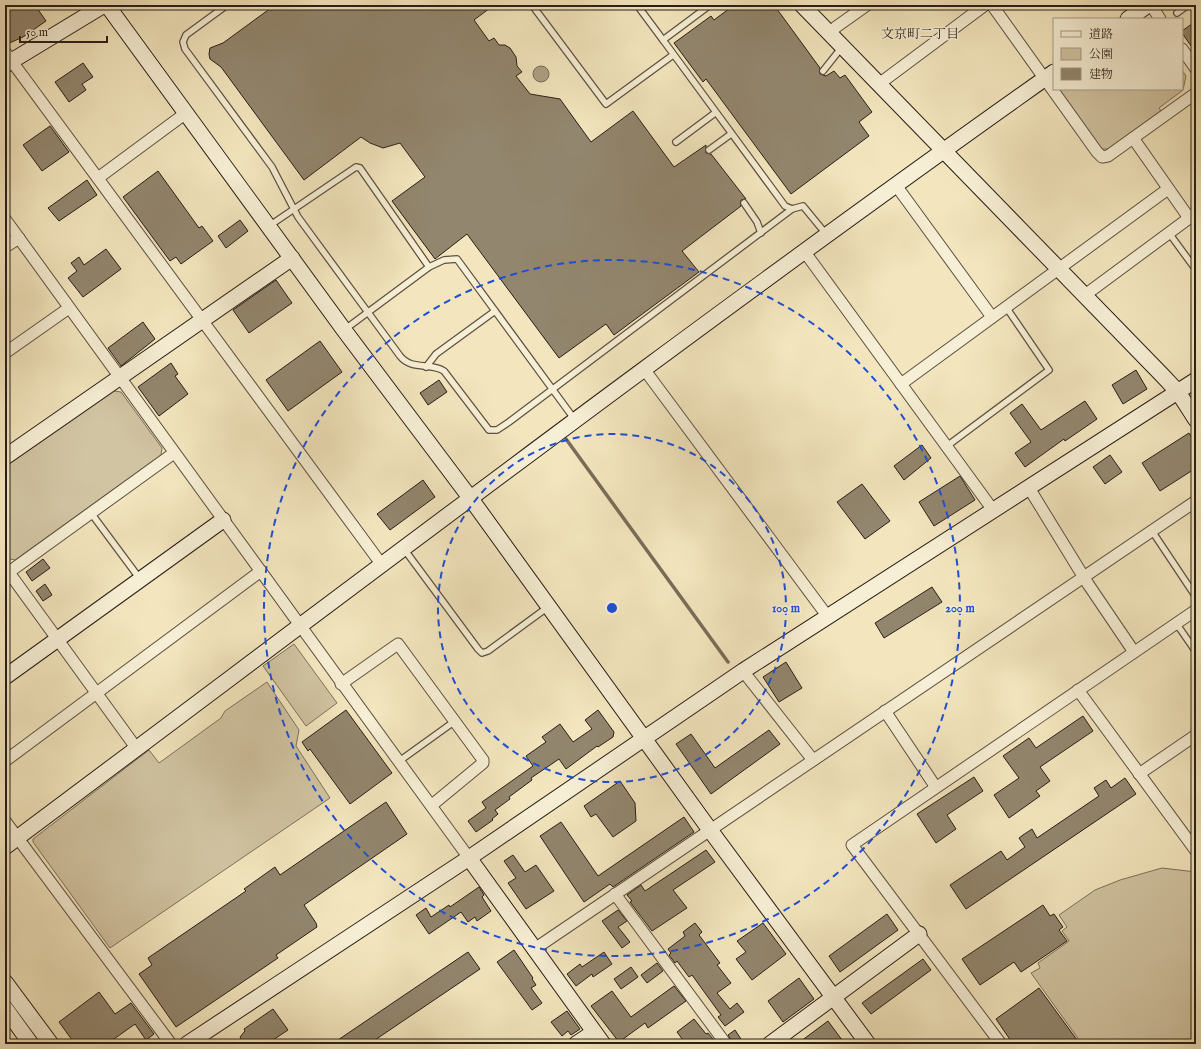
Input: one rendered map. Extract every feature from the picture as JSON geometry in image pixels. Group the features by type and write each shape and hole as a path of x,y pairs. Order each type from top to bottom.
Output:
{"street":[{"path":"382,565 98,178 7,59 105,5 186,113 344,330 471,499 710,830 868,1044"},
{"path":"802,5 1060,268 1178,392 1196,420"},
{"path":"830,33 867,5"},
{"path":"879,84 985,5"},
{"path":"11,843 575,420 826,234 1049,75 992,5"},
{"path":"1130,18 1149,5 1159,18"},
{"path":"1183,50 1196,69"},
{"path":"1058,90 1099,155 1105,157 1196,93"},
{"path":"98,178 186,113"},
{"path":"1085,295 1193,215 1168,189 1133,138"},
{"path":"895,184 992,317"},
{"path":"901,384 1168,189"},
{"path":"5,220 261,571 341,684 398,762 432,805 533,950 598,1038 576,1044"},
{"path":"5,248 19,238"},
{"path":"804,251 993,510"},
{"path":"5,457 292,258"},
{"path":"5,353 69,308"},
{"path":"644,369 828,617"},
{"path":"187,1044 469,858 743,671 1196,380"},
{"path":"137,749 6,571 91,513 174,453"},
{"path":"1029,488 1084,577 1134,652"},
{"path":"533,950 1196,501"},
{"path":"5,676 223,520"},
{"path":"5,761 261,571"},
{"path":"1001,1044 852,845 935,786 1196,610"},
{"path":"341,684 398,644 483,760 483,763 432,805"},
{"path":"743,671 813,760"},
{"path":"1078,690 1196,851"},
{"path":"885,711 935,786"},
{"path":"1139,774 1196,735"},
{"path":"5,821 11,843 171,1044"},
{"path":"615,894 726,1044"},
{"path":"770,1044 919,934"},
{"path":"5,982 51,1044"},
{"path":"5,1008 31,1044"}],"lane":[{"path":"226,5 186,35 183,39 183,45 272,167 294,210 404,361 413,365 444,371 484,425 492,431 502,427 792,209 803,206 826,234"},
{"path":"533,5 606,104 673,55"},
{"path":"637,5 730,134 782,202 787,208 792,209"},
{"path":"663,40 710,5"},
{"path":"1177,13 1188,5"},
{"path":"822,71 842,46"},
{"path":"676,142 715,113"},
{"path":"709,150 730,134"},
{"path":"268,226 294,210 353,168 360,168 429,267"},
{"path":"744,203 757,222 761,233"},
{"path":"1169,233 1196,270"},
{"path":"344,330 429,267 444,260 451,258 457,259 575,420"},
{"path":"946,446 1049,370 1006,307"},
{"path":"426,367 436,354 495,311"},
{"path":"91,513 140,580"},
{"path":"1152,531 1196,597"},
{"path":"404,549 482,653 488,651 548,607"},
{"path":"1176,623 1196,652"},
{"path":"398,762 455,721"}],"green space":[{"path":"1183,72 1186,76 1183,90"},
{"path":"1059,90 1183,90 1159,108 1161,111 1108,149 1102,149"},
{"path":"114,391 121,392 162,448 161,455 15,560 10,559 5,553 5,467"},
{"path":"294,644 337,703 306,726 263,666"},
{"path":"267,682 299,730 296,746 330,798 110,948 33,842 33,839 149,750 159,763 221,718 225,711"},
{"path":"1162,868 1196,872 1196,1044 1082,1044 1031,973 1040,968 1038,963 1069,941 1062,931 1067,927 1059,915 1095,890 1120,880"}],"shaded area":[{"path":"541,66 548,71 549,74 544,81 541,82 534,77 533,74 538,67"}],"building":[{"path":"5,5 35,5 46,21 23,37 5,45"},
{"path":"275,5 494,5 474,20 489,41 494,38 499,45 505,45 510,48 516,57 517,66 522,72 516,76 530,94 560,99 591,142 633,111 674,167 706,145 706,153 711,154 746,199 741,200 741,206 682,251 699,272 614,335 606,324 559,358 467,234 435,259 392,201 425,177 400,143 383,148 370,143 361,137 304,180 221,67 210,59 209,54 210,48 223,43"},
{"path":"734,5 774,5 820,68 820,74 826,76 834,71 840,78 845,75 872,112 859,122 869,136 791,194 706,79 703,82 674,43 711,16 714,20"},
{"path":"1196,21 1196,53 1183,34 1183,30"},
{"path":"83,63 93,77 82,84 86,90 69,102 55,82"},
{"path":"50,126 69,152 42,171 23,145"},
{"path":"158,171 199,228 202,226 213,241 181,264 176,257 170,261 123,197"},
{"path":"87,180 97,195 59,221 48,208"},
{"path":"240,220 248,231 226,248 218,236"},
{"path":"106,249 121,269 83,297 68,278 77,271 71,263 79,257 84,265"},
{"path":"276,280 292,303 249,333 233,310"},
{"path":"143,322 155,339 121,366 108,348"},
{"path":"320,341 342,372 288,411 266,380"},
{"path":"171,363 178,374 175,376 188,394 159,416 138,387"},
{"path":"1136,370 1147,389 1123,404 1112,385"},
{"path":"439,380 447,392 428,405 420,393"},
{"path":"1085,401 1097,419 1065,441 1064,439 1025,467 1015,453 1031,442 1010,413 1022,404 1041,430"},
{"path":"1189,433 1196,444 1196,468 1160,491 1142,463"},
{"path":"922,445 931,458 904,480 894,466"},
{"path":"1110,455 1122,472 1105,484 1093,467"},
{"path":"960,476 975,500 934,526 919,502"},
{"path":"423,480 435,497 390,530 377,514"},
{"path":"862,484 890,521 865,539 837,502"},
{"path":"43,559 50,568 32,581 26,572"},
{"path":"45,584 52,595 43,601 36,591"},
{"path":"932,587 942,602 884,638 875,623"},
{"path":"786,662 802,688 779,702 763,677"},
{"path":"346,710 392,773 350,804 310,749 308,751 302,742"},
{"path":"598,710 614,732 613,737 598,747 597,746 566,769 559,759 531,778 532,780 509,797 510,799 495,810 498,814 492,819 493,820 476,832 468,821 486,808 482,802 533,766 526,756 546,742 542,737 560,724 573,742 592,729 585,720"},
{"path":"1083,716 1093,731 1040,767 1050,781 1036,791 1040,796 1009,818 994,795 1019,778 1003,756 1029,738 1036,748"},
{"path":"769,730 780,744 711,794 676,744 691,734 715,768"},
{"path":"974,777 983,791 947,815 956,829 936,843 917,814"},
{"path":"1125,778 1136,794 966,909 950,885 1001,851 1007,860 1025,847 1019,838 1023,835 1032,829 1037,838 1099,796 1094,788 1106,780 1111,788"},
{"path":"620,781 635,803 636,821 613,837 596,814 591,817 584,806"},
{"path":"386,802 407,834 304,905 317,927 276,955 278,958 176,1027 139,974 152,965 148,958 246,891 244,889 275,867 280,875"},
{"path":"684,817 694,832 613,887 610,884 584,902 540,836 561,822 598,876"},
{"path":"706,850 715,862 673,890 687,908 652,931 630,902 632,901 627,895 641,885 645,891"},
{"path":"513,855 525,872 536,865 554,891 526,909 508,883 516,878 504,861"},
{"path":"479,887 484,895 482,897 491,911 477,921 475,917 468,922 461,912 429,934 416,915 426,908 431,917 449,905 450,907"},
{"path":"1043,905 1050,916 1054,914 1063,927 1059,930 1067,941 1021,972 1014,962 980,985 962,959"},
{"path":"618,910 627,921 618,927 630,942 622,948 602,921"},
{"path":"887,914 898,930 840,972 829,956"},
{"path":"695,923 702,932 699,935 720,963 717,965 731,983 717,993 730,1009 737,1003 744,1012 725,1026 718,1017 721,1015 692,975 689,977 677,961 675,963 669,955 671,953 668,949 685,936 683,932"},
{"path":"763,923 786,954 752,980 736,959 746,952 737,941"},
{"path":"514,950 533,978 532,979 536,985 531,988 542,1003 532,1010 497,962"},
{"path":"468,952 480,969 369,1044 332,1044"},
{"path":"604,952 612,964 593,977 592,974 576,986 567,974 580,964 582,967"},
{"path":"923,959 931,970 871,1014 862,1003"},
{"path":"657,963 663,971 647,983 641,975"},
{"path":"631,967 638,977 621,989 614,979"},
{"path":"799,978 814,999 783,1022 768,1001"},
{"path":"674,986 686,1001 648,1028 645,1023 619,1042 591,1006 612,991 631,1017"},
{"path":"1039,988 1080,1044 1013,1044 996,1019"},
{"path":"99,992 115,1014 131,1003 154,1034 146,1040 135,1024 107,1044 75,1044 59,1022"},
{"path":"273,1009 288,1030 267,1044 244,1044 240,1037 245,1031 244,1029"},
{"path":"567,1011 580,1029 571,1035 568,1031 562,1036 551,1022"},
{"path":"694,1019 706,1034 708,1033 717,1044 686,1044 677,1032"},
{"path":"828,1021 845,1044 797,1044"},
{"path":"735,1030 744,1044 733,1044 728,1035"}],"waterway":[{"path":"566,439 728,662"}],"district":[{"name":"文京町二丁目","path":"920,34"}]}
